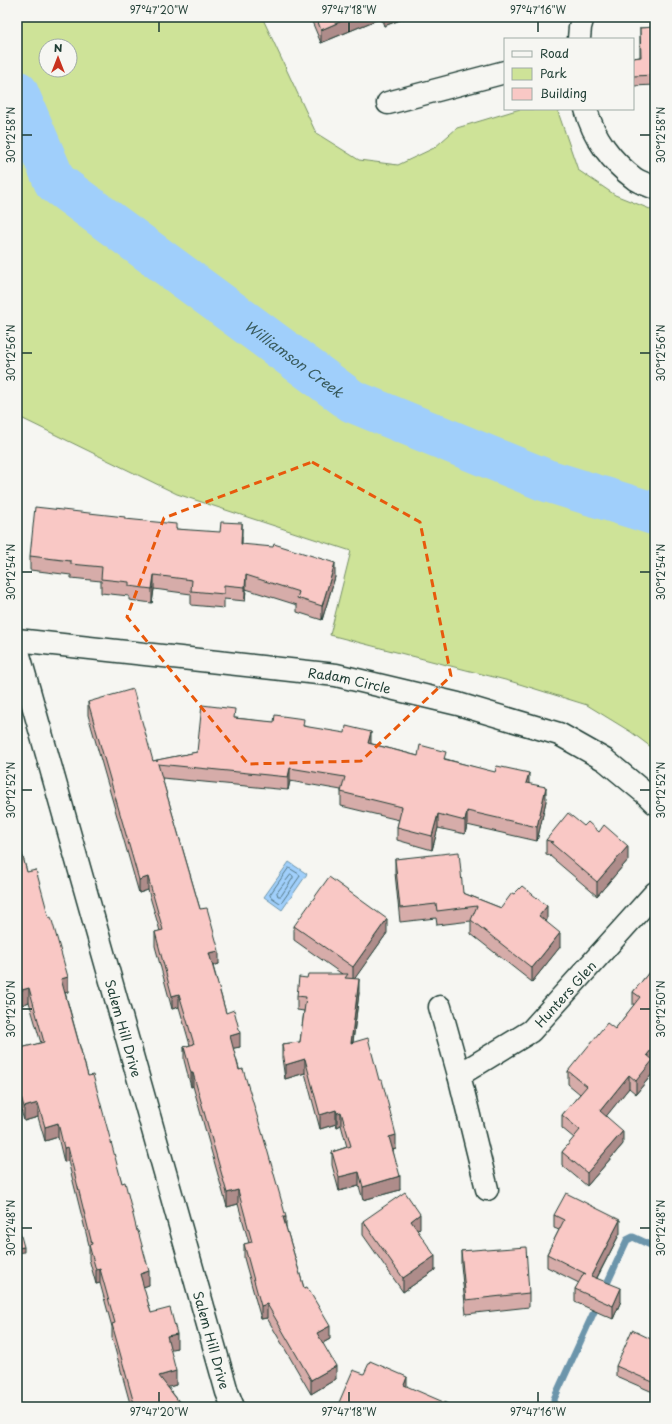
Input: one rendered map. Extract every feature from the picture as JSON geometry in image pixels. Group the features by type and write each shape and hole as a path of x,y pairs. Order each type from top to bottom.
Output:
{"street":[{"path":"580,38 580,27 583,17"},
{"path":"388,103 504,72"},
{"path":"586,110 589,120 602,145 615,160 636,179 655,188"},
{"name":"Radam Circle","path":"17,640 336,675 458,704 559,734 605,760 655,803"},
{"name":"Salem Hill Drive","path":"17,648 224,1384 233,1407"},
{"name":"Hunters Glen","path":"459,1075 531,1031 655,893"},
{"path":"440,1006 459,1075 487,1189"}],"highlighted area":[{"path":"312,462 420,522 451,676 361,761 248,764 127,617 164,518"}],"green space":[{"path":"17,17 262,17 316,133 359,160 398,165 434,148 457,128 517,110 557,110 578,170 615,195 655,211 655,750 631,732 587,705 513,682 330,635 351,551 177,494 17,416"}],"water":[{"path":"289,862 307,874 282,910 264,897"}],"building":[{"path":"316,17 351,17 321,30"},
{"path":"655,27 655,75 634,76 634,58 641,57 640,28"},
{"path":"35,507 176,524 176,529 220,532 221,522 242,523 241,544 273,547 274,544 335,563 322,606 297,598 299,592 246,575 245,587 224,585 224,594 191,591 192,580 154,575 152,589 129,586 129,582 101,579 102,567 71,564 71,561 30,556"},
{"path":"133,689 153,761 197,752 202,705 235,709 234,718 274,722 275,715 304,719 303,726 345,733 346,726 371,732 368,743 418,756 420,745 446,752 444,759 495,772 497,766 529,773 526,783 546,787 537,827 467,811 465,821 438,814 432,836 397,827 402,807 341,792 345,777 290,768 288,777 158,764 200,909 207,908 219,951 209,953 226,1013 234,1010 240,1033 230,1036 239,1070 243,1069 267,1149 286,1217 283,1217 304,1288 307,1287 330,1326 317,1333 336,1366 311,1380 267,1304 261,1306 244,1244 252,1242 238,1190 227,1193 193,1073 191,1073 184,1047 194,1044 179,994 172,996 155,932 163,930 148,877 139,880 88,702"},
{"path":"568,813 584,826 588,822 599,832 604,825 628,846 597,882 550,842 553,842 546,840"},
{"path":"17,836 27,872 36,870 49,918 51,917 68,977 61,979 88,1076 93,1075 122,1183 125,1182 149,1271 140,1274 151,1313 170,1308 177,1334 167,1336 176,1371 159,1376 183,1407 138,1407 133,1400 112,1324 115,1323 100,1269 96,1270 89,1245 92,1244 68,1147 64,1148 58,1123 45,1127 38,1103 24,1107 17,1081 17,1049 44,1042 29,988 22,990 17,974"},
{"path":"459,852 463,893 501,908 512,893 514,894 522,886 547,906 539,916 560,933 532,968 471,920 477,906 437,911 436,904 400,908 395,859"},
{"path":"329,877 387,919 353,967 294,926"},
{"path":"655,965 655,1045 647,1055 653,1060 636,1081 629,1075 600,1111 623,1131 587,1173 562,1152 580,1130 562,1115 587,1086 568,1071 607,1023 615,1029 640,997 633,992"},
{"path":"308,974 348,974 345,978 359,979 351,1043 368,1038 379,1080 382,1080 396,1135 389,1137 400,1176 363,1187 359,1172 339,1177 332,1152 351,1146 341,1112 337,1113 336,1110 320,1115 305,1059 285,1065 282,1044 300,1042 306,997 297,996 299,977 307,978"},
{"path":"405,1192 420,1214 411,1221 435,1256 403,1278 363,1221"},
{"path":"566,1193 620,1220 591,1276 621,1288 613,1306 575,1289 584,1273 586,1274 547,1254 564,1220 554,1215"},
{"path":"17,1229 19,1229 24,1247 17,1248"},
{"path":"526,1247 529,1293 466,1300 461,1251"},
{"path":"655,1279 655,1287 652,1285"},
{"path":"632,1330 655,1341 655,1383 616,1366"},
{"path":"370,1361 407,1377 404,1385 448,1404 447,1407 337,1407 353,1370 364,1374"}],"waterway":[{"name":"Williamson Creek","path":"17,92 55,182 352,401 545,480 655,514"},
{"path":"604,1290 627,1240 633,1237 655,1247"},
{"path":"555,1407 554,1399 598,1303"}]}
